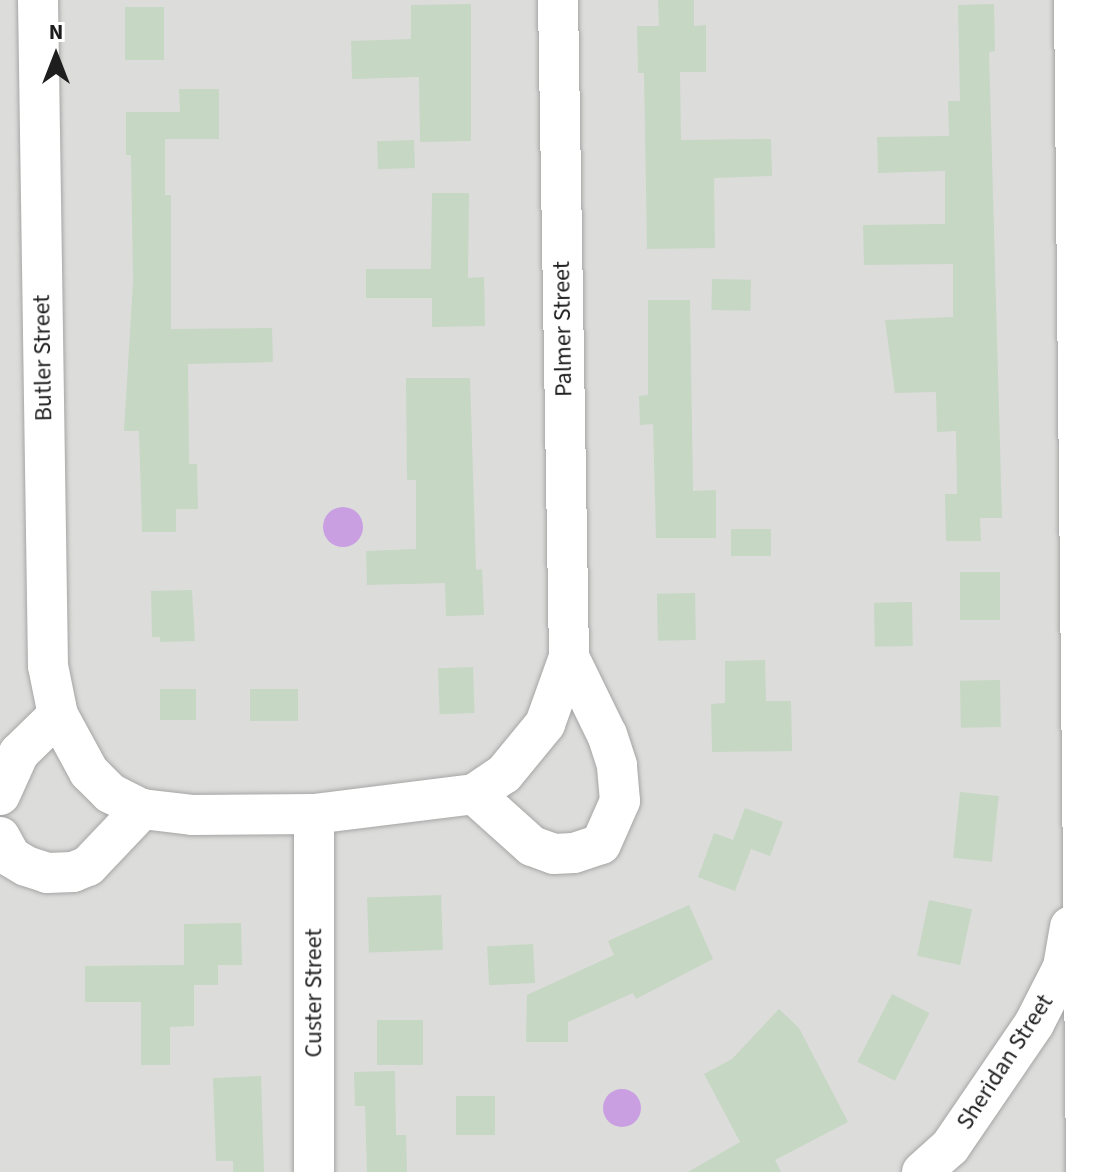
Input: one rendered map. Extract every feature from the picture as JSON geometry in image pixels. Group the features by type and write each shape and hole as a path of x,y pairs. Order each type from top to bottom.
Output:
{"street":[{"name":"Butler Street","path":"38,0 48,666 58,715 89,772 110,793 142,809 192,815 314,814"},
{"name":"Palmer Street","path":"314,814 474,794 504,774 545,724 569,657 558,0"},
{"name":"Sheridan Street","path":"1074,0 1086,1172"},
{"name":"Palmer Street","path":"474,794 532,846 554,854 601,844 620,801 617,765 569,657"},
{"path":"0,795 19,753 58,715"},
{"path":"0,837 11,857 26,866 47,873 73,872 88,866 142,809"},
{"name":"Custer Street","path":"314,814 314,1172"},
{"name":"Sheridan Street","path":"922,1172 950,1147 1034,1024 1063,967 1085,845"}],"shaded area":[{"path":"0,0 1094,0 1094,1172 0,1172"},
{"path":"343,507 357,513 363,527 357,541 343,547 329,541 323,527 329,513"},
{"path":"622,1089 635,1095 641,1108 635,1121 622,1127 609,1121 603,1108 609,1095"}],"building":[{"path":"658,0 694,0 694,26 706,25 706,72 680,72 681,140 771,139 772,176 714,178 715,248 647,249 644,73 638,73 637,26 659,26"},
{"path":"471,4 471,141 420,142 419,77 352,79 351,41 411,39 411,5"},
{"path":"994,4 995,51 989,52 1002,518 980,518 981,541 946,541 945,494 957,494 956,431 937,432 936,392 895,393 885,320 953,317 953,264 864,265 863,225 945,224 945,171 878,173 877,137 949,136 948,101 960,101 958,5"},
{"path":"125,7 164,7 164,60 125,60"},
{"path":"179,89 219,89 219,139 165,139 165,195 171,195 171,329 272,328 273,362 188,364 189,464 197,464 198,509 176,509 176,532 142,532 139,431 124,431 133,282 131,155 126,155 126,112 180,112"},
{"path":"414,140 415,168 378,169 377,141"},
{"path":"432,193 469,193 468,278 484,277 485,326 432,327 432,298 366,298 366,269 431,269"},
{"path":"712,279 751,280 750,311 711,310"},
{"path":"648,300 690,300 693,491 716,490 716,538 656,538 653,424 640,425 639,396 648,395"},
{"path":"406,378 470,378 476,570 482,569 484,615 446,616 445,583 367,585 366,551 416,549 416,480 407,480"},
{"path":"731,529 771,529 771,556 731,556"},
{"path":"960,572 1000,572 1000,620 960,620"},
{"path":"192,590 195,641 160,642 160,637 152,637 151,591"},
{"path":"695,593 696,640 658,641 657,594"},
{"path":"912,602 913,646 875,647 874,603"},
{"path":"765,660 766,701 791,701 792,751 712,752 711,704 725,703 725,661"},
{"path":"473,667 475,713 440,714 438,668"},
{"path":"1000,680 1001,727 961,728 960,681"},
{"path":"160,689 196,689 196,720 160,720"},
{"path":"250,689 298,689 298,721 250,721"},
{"path":"960,792 999,796 992,862 953,858"},
{"path":"745,808 783,822 770,856 751,849 735,891 698,877 714,833 733,840"},
{"path":"441,895 443,950 369,953 367,898"},
{"path":"929,900 972,909 960,965 917,956"},
{"path":"689,905 713,959 636,999 633,993 568,1022 568,1042 526,1042 527,995 614,955 608,941"},
{"path":"241,923 242,965 218,965 218,985 194,985 194,1026 170,1027 170,1065 141,1065 141,1002 85,1002 85,966 184,965 184,924"},
{"path":"533,944 535,983 489,985 487,946"},
{"path":"892,994 929,1013 895,1081 857,1062"},
{"path":"779,1009 799,1028 848,1122 775,1160 781,1172 688,1172 740,1142 704,1074 732,1059"},
{"path":"377,1020 423,1020 423,1065 377,1065"},
{"path":"395,1071 396,1135 406,1135 407,1172 367,1172 365,1106 355,1106 354,1072"},
{"path":"261,1076 264,1172 233,1172 233,1161 216,1161 213,1078"},
{"path":"456,1096 495,1096 495,1135 456,1135"}]}
